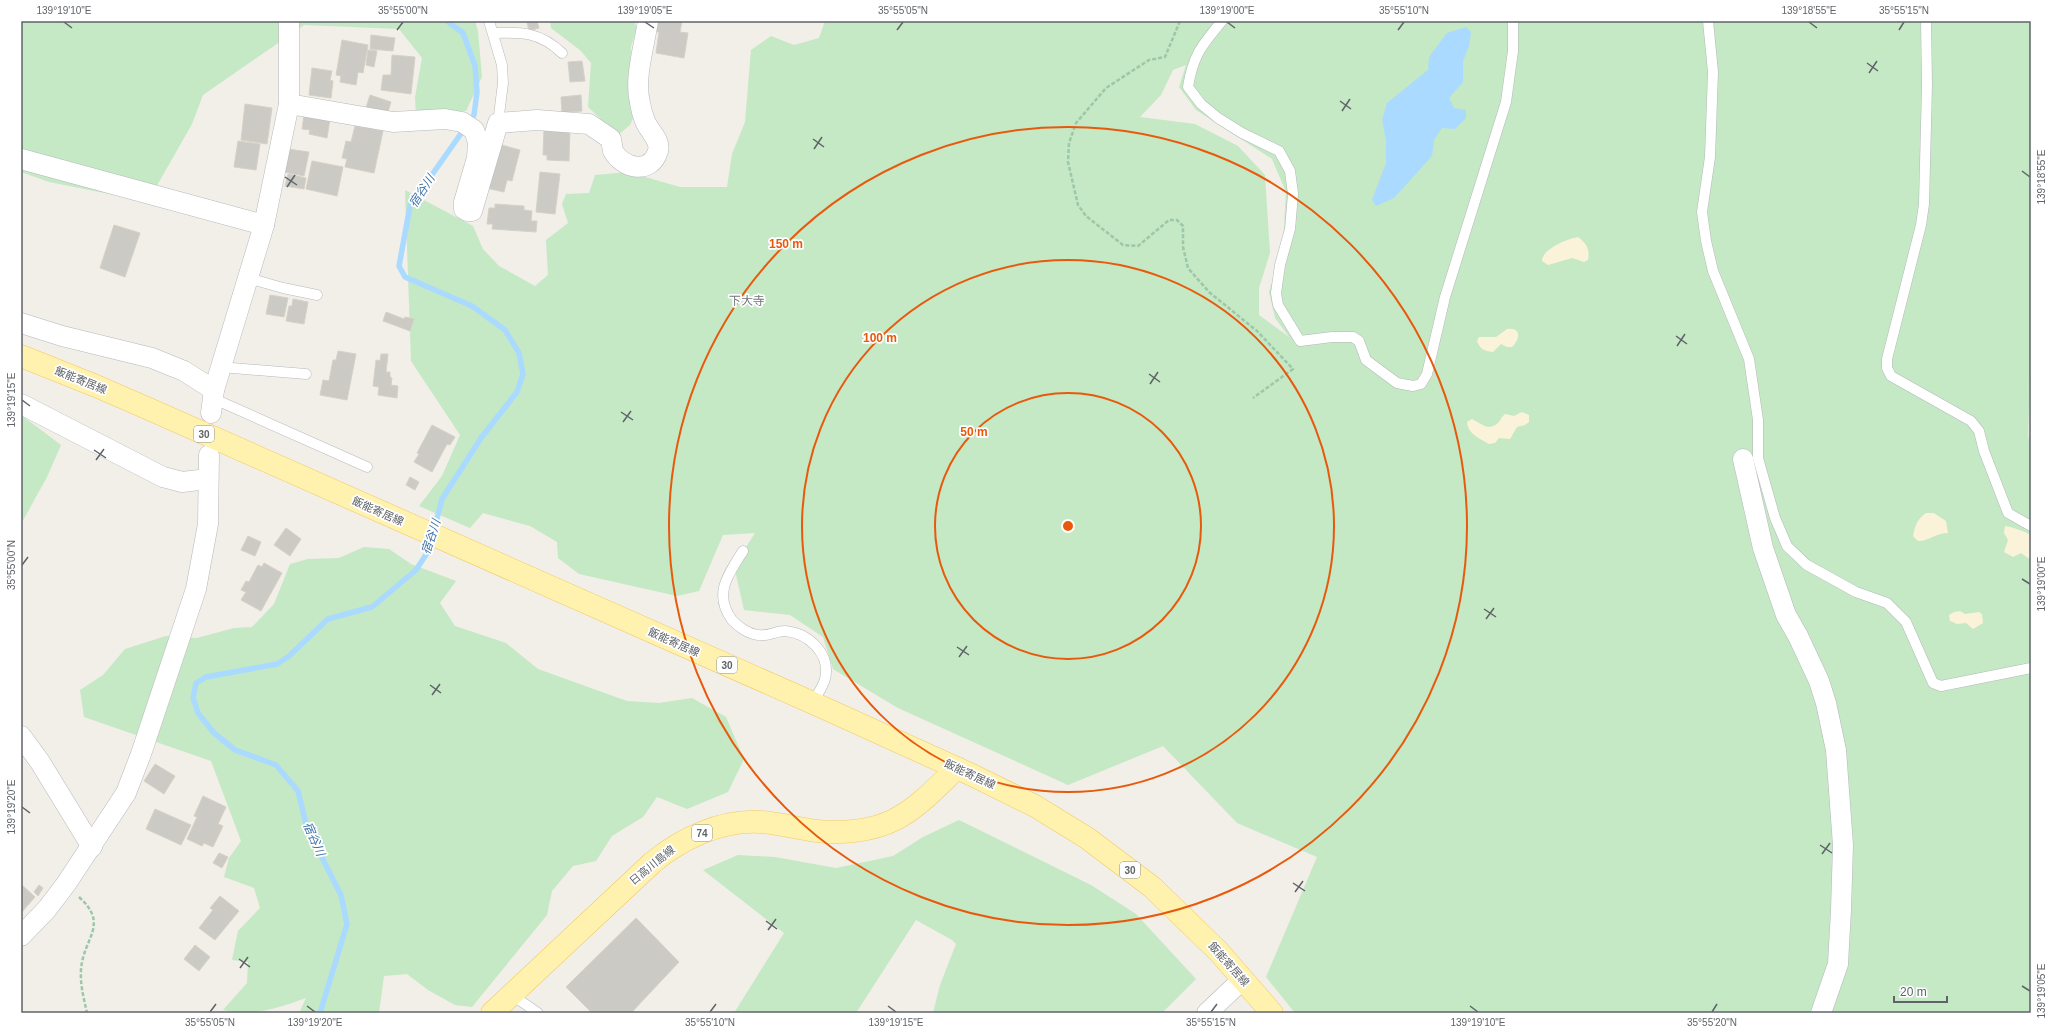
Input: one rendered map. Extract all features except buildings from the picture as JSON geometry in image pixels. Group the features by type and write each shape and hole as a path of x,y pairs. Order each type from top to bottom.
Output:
{"main road":[{"name":"飯能寄居線","path":"21,356 96,386 813,703 957,768 1035,806 1112,856 1152,887 1194,926 1272,1013"},
{"name":"日高川島線","path":"492,1013 652,862 666,851 686,840 703,832 741,823 765,822 818,831 834,832 870,828 893,821 910,811 957,768"}],"street":[{"path":"212,400 220,367 264,225 289,104 289,21"},
{"path":"289,104 393,122 445,119 462,122 474,130 478,142 477,158 464,202 464,209 468,212 472,211 475,204 498,123 537,120 589,124 611,139 613,151 621,161 634,168 647,166 653,160 658,151 657,140 645,122 639,101 639,76 648,21"},
{"path":"21,159 264,225"},
{"path":"21,323 62,336 152,358 184,371 212,400"},
{"path":"21,404 163,477 182,482 208,479"},
{"path":"21,936 47,909 66,884 92,847 126,793 141,754 196,589 208,524 209,455"},
{"path":"1743,459 1763,548 1786,615 1798,636 1821,689 1826,703 1836,750 1843,845 1841,910 1838,964 1822,1013"},
{"path":"21,736 40,762 92,847"},
{"path":"1207,1013 1243,979"}],"lane":[{"path":"489,21 502,65 503,83 498,123"},
{"path":"1222,21 1201,47 1192,66 1188,87 1201,104 1218,118 1242,133 1279,152 1290,171 1293,194 1290,229 1279,272 1276,293 1278,305 1300,341 1332,337 1353,337 1359,341 1366,360 1397,383 1413,386 1421,384 1427,374 1445,297 1506,102 1513,51 1514,21"},
{"path":"1708,21 1713,72 1710,157 1702,212 1706,241 1712,272 1749,359 1758,420 1758,458 1775,518 1787,546 1807,565 1856,592 1887,604 1896,612 1906,622 1933,683 1941,686 2031,668"},
{"path":"1926,21 1927,85 1924,204 1921,225 1887,359 1887,368 1891,376 1971,421 1979,431 1984,451 2008,513 2031,526"},
{"path":"493,33 513,32 534,35 551,42 562,53"},
{"path":"248,278 283,288 317,295"},
{"path":"220,367 306,374"},
{"path":"212,400 367,467"},
{"path":"743,551 727,576 723,590 723,603 727,613 740,627 758,636 783,631 799,634 811,640 821,651 825,664 825,678 813,703"},
{"path":"512,995 538,1013"}],"path":[{"path":"1180,21 1166,57 1149,60 1106,88 1076,123 1068,143 1068,162 1072,185 1078,205 1086,216 1123,244 1138,246 1169,220 1176,220 1183,226 1183,247 1188,268 1209,292 1257,331 1293,369 1253,398"},
{"path":"66,884 90,906 94,918 95,927 82,957 81,984 87,1013"}],"green space":[{"path":"21,21 475,21 478,31 482,77 466,111 416,117 415,97 422,58 399,29 304,25 203,95 192,124 155,189 125,197 49,182 21,172"},
{"path":"550,21 634,21 637,29 631,46 630,92 636,111 630,125 618,135 588,107 591,63 581,51 551,28"},
{"path":"825,21 2031,21 2031,346 2028,440 2031,428 2031,1013 1295,1013 1266,977 1317,857 1237,823 1163,746 1068,785 898,708 833,669 823,637 790,615 744,610 734,566 755,533 723,535 699,591 677,596 579,574 558,558 557,542 530,526 483,513 470,528 419,506 442,476 460,435 411,361 405,190 473,226 483,249 499,266 535,286 548,275 546,240 568,223 562,204 566,194 589,193 595,175 628,172 680,187 727,187 732,154 745,122 751,50 771,36 794,45 819,38","holes":["1186,65 1179,87 1196,110 1272,159 1286,192 1283,245 1269,292 1275,318 1289,337 1259,315 1259,288 1270,253 1265,175 1238,146 1195,124 1140,117 1161,95 1173,70"]},
{"path":"21,415 61,445 47,477 21,524"},
{"path":"364,547 389,549 411,564 456,581 440,603 455,626 506,643 538,669 627,701 659,703 692,698 726,717 744,759 728,792 687,809 657,797 643,817 612,836 596,861 573,866 552,891 547,915 472,1007 455,1005 428,990 407,974 384,976 379,1013 299,1013 306,998 275,1008 255,1012 234,1012 223,1010 247,983 248,962 232,960 238,931 260,908 254,888 224,877 229,858 241,841 211,761 84,717 80,690 103,675 125,649 166,636 197,638 234,628 252,627 274,604 290,564 308,559 339,558"},
{"path":"959,820 1091,885 1136,914 1196,979 1162,1013 933,1013 940,985 956,944 952,940 916,920 856,1013 734,1013 784,933 703,870 738,855 775,857 836,868 893,856 923,837"}],"sand":[{"path":"1578,237 1587,247 1589,253 1588,260 1584,262 1572,258 1548,265 1542,261 1546,252 1556,245"},
{"path":"1507,329 1515,330 1518,335 1517,341 1512,347 1507,347 1501,344 1493,352 1483,349 1478,344 1477,341 1479,337 1496,337"},
{"path":"1522,412 1529,415 1529,422 1525,425 1517,427 1510,439 1499,438 1495,443 1489,444 1478,438 1469,430 1467,422 1472,419 1485,426 1491,427 1498,423 1505,414 1514,416"},
{"path":"1926,513 1934,513 1946,521 1948,533 1918,541 1913,536 1915,529 1918,520"},
{"path":"2005,526 2018,529 2031,535 2031,558 2028,558 2021,553 2013,557 2004,552 2008,540 2004,533"},
{"path":"1960,611 1965,614 1979,612 1982,614 1983,623 1973,629 1966,623 1957,624 1950,621 1949,615"}],"water":[{"path":"1466,27 1471,32 1469,46 1463,61 1463,82 1449,98 1454,108 1466,110 1466,118 1455,129 1442,128 1434,140 1432,156 1394,198 1376,206 1372,200 1386,163 1386,140 1382,120 1387,103 1428,70 1429,57 1447,33"}],"waterway":[{"name":"宿谷川","path":"434,530 442,499 481,438 517,392 523,374 519,353 505,330 472,306 405,277 399,266 410,206 474,115 477,92 475,66 463,33 447,21"},
{"name":"宿谷川","path":"320,1013 347,924 341,895 307,828 298,791 276,765 235,750 214,733 198,713 193,698 196,683 206,677 277,664 288,657 328,619 372,607 416,570 427,553 431,538"}],"district":[{"name":"下大寺","path":"747,301"}]}
